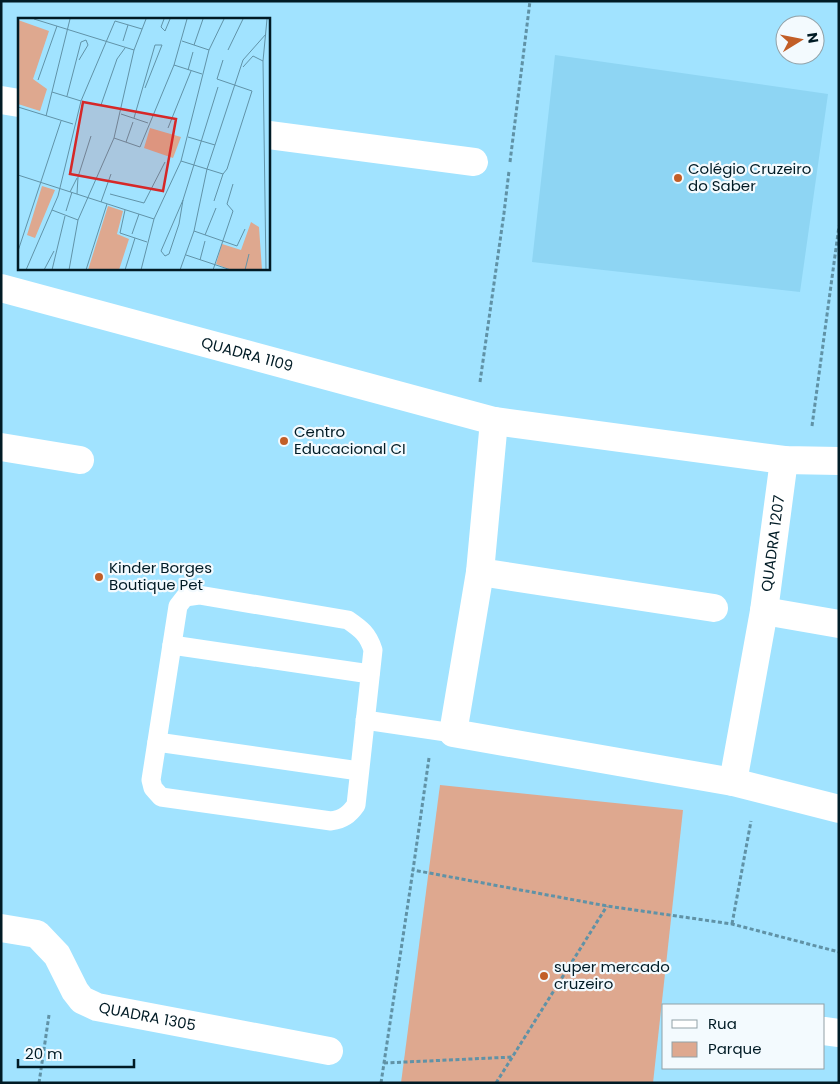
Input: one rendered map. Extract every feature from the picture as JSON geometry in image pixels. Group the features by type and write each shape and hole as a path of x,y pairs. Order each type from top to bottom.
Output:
{"street":[{"path":"1,100 18,103"},
{"path":"270,135 474,162"},
{"name":"QUADRA 1109","path":"1,288 485,418"},
{"path":"839,461 795,460 485,418 480,572 443,732 745,785 839,809"},
{"path":"1,447 80,460"},
{"name":"QUADRA 1207","path":"745,785 764,611 795,460"},
{"path":"480,572 714,608"},
{"path":"764,611 839,624"},
{"name":"QUADRA 1305","path":"1,928 37,934 57,955 75,991 82,1000 97,1007 329,1051"},
{"path":"825,1031 839,1033"}],"lane":[{"path":"185,596 208,596 348,620 359,627 370,638 373,650 356,805 350,813 342,819 331,821 161,796 153,788 152,780 172,645 178,606 185,596"},
{"path":"172,645 370,674"},
{"path":"365,720 443,732"},
{"path":"157,742 359,771"}],"path":[{"path":"485,418 504,214 530,1"},
{"path":"795,460 839,226"},
{"path":"381,1083 413,870 443,732"},
{"path":"732,924 745,785"},
{"path":"413,870 607,906 732,924 839,952"},
{"path":"496,1083 607,906"},
{"path":"39,1083 51,1008"},
{"path":"384,1063 513,1057"}],"shaded area":[{"name":"Colégio Cruzeiro do Saber","path":"555,55 828,94 800,292 532,262"}],"green space":[{"path":"440,785 683,810 653,1083 401,1083"}],"place":[{"name":"Colégio Cruzeiro do Saber","path":"678,178"},
{"name":"Centro Educacional CI","path":"284,441"},
{"name":"Kinder Borges Boutique Pet","path":"99,577"},
{"name":"super mercado cruzeiro","path":"544,976"}]}
